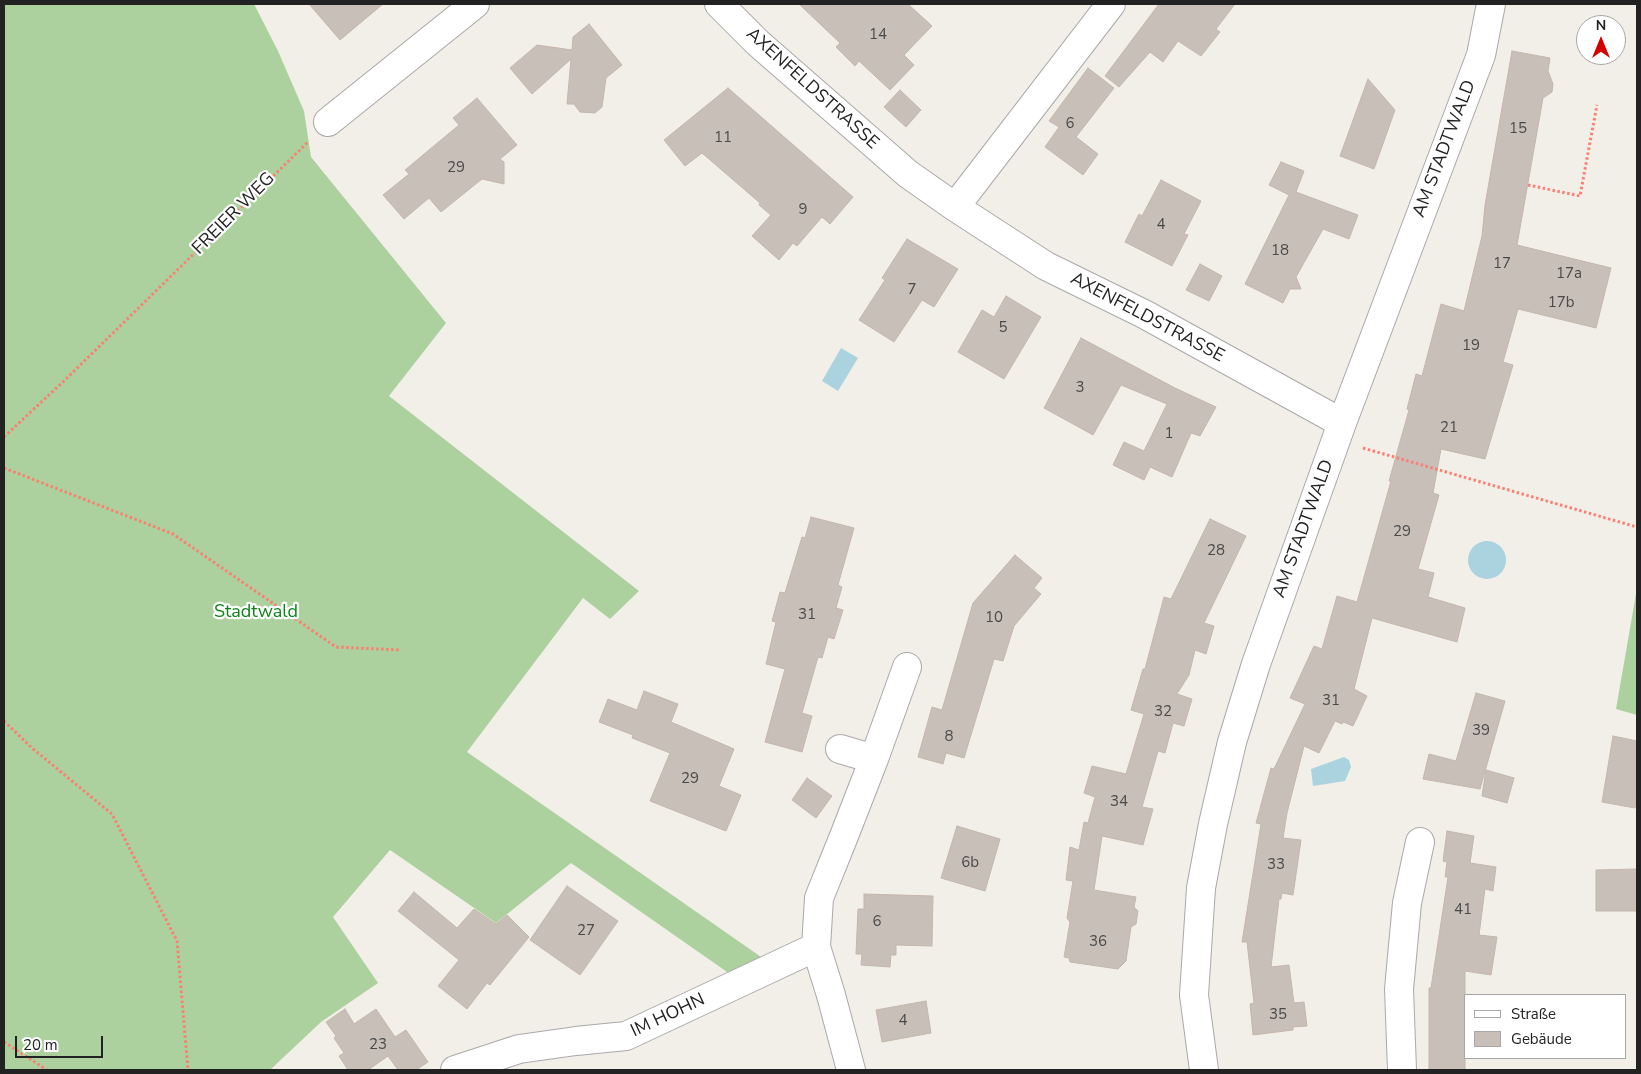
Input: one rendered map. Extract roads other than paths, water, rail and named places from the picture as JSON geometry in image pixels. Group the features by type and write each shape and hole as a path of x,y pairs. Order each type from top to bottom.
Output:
{"street":[{"path":"328,122 475,4"},
{"name":"AXENFELDSTRASSE","path":"720,4 758,43 908,174 955,207 1046,266 1144,314 1339,431"},
{"path":"955,207 1111,4"},
{"name":"AM STADTWALD","path":"1204,1070 1194,995 1201,888 1213,824 1232,742 1256,664 1339,431 1481,55 1491,4"},
{"path":"851,1070 816,948 819,898 908,667"},
{"path":"840,749 874,759"},
{"path":"1402,1070 1399,989 1407,904 1420,842"},
{"name":"IM HOHN","path":"455,1070 520,1049 626,1036 816,948"}],"water":[{"path":"841,348 858,358 838,391 822,381"},
{"path":"1487,541 1500,547 1506,560 1500,573 1487,579 1474,573 1468,560 1474,547"},
{"path":"1344,757 1349,760 1351,767 1345,781 1313,786 1311,769"}],"park label":[{"name":"Stadtwald","path":"256,613"}]}
